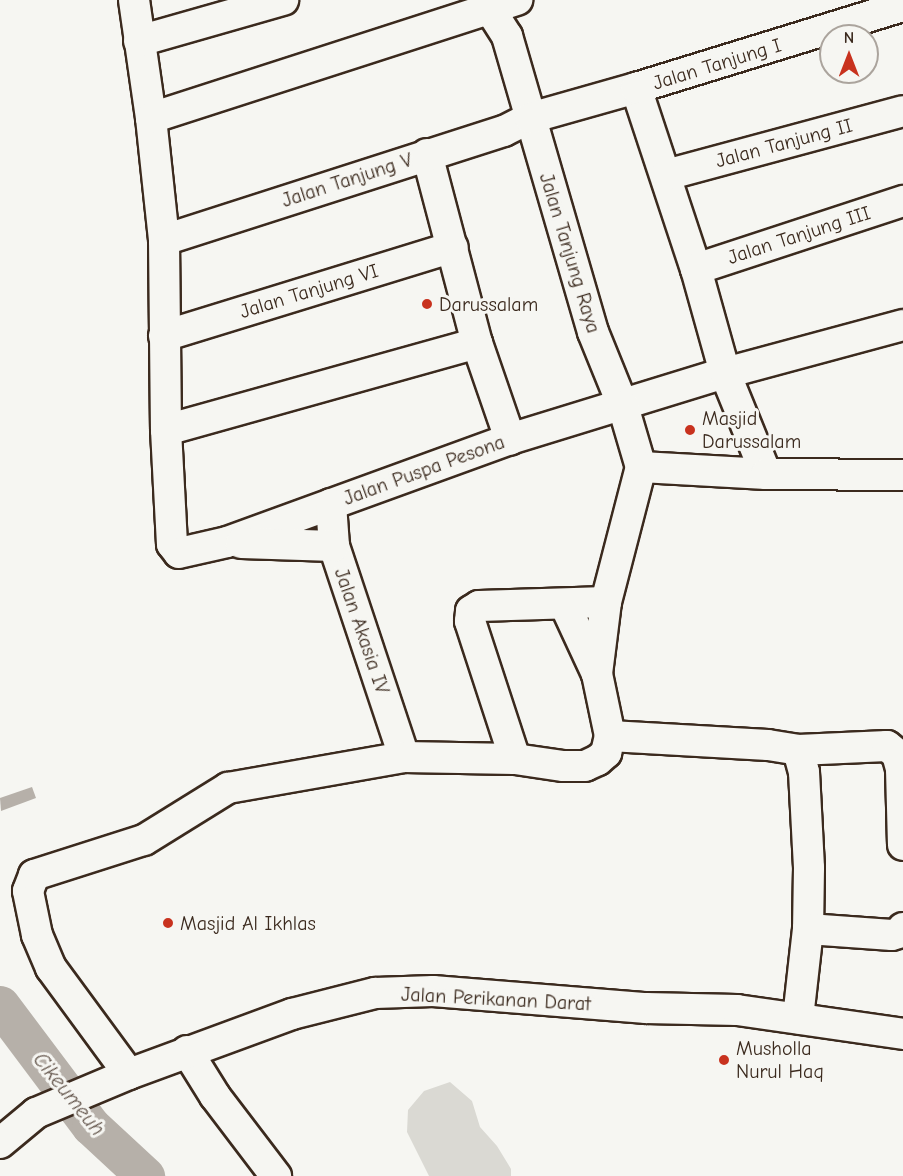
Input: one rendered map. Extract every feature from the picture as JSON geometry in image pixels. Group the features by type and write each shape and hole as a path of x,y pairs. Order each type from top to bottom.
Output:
{"street":[{"path":"134,0 151,118 164,240 166,430 477,343"},
{"path":"139,41 249,5 283,0"},
{"path":"151,118 501,2"},
{"name":"Jalan Tanjung Raya","path":"501,2 507,36 593,332 622,406 641,467"},
{"name":"Jalan Tanjung I","path":"530,118 903,6"},
{"path":"636,88 696,269 725,373 766,474"},
{"name":"Jalan Tanjung II","path":"666,175 903,111"},
{"name":"Jalan Tanjung V","path":"164,240 504,131 530,118"},
{"path":"427,154 477,343 510,439"},
{"name":"Jalan Tanjung III","path":"696,269 903,201"},
{"name":"Jalan Tanjung VI","path":"164,336 453,247"},
{"name":"Jalan Puspa Pesona","path":"166,430 172,544 179,553 227,542 510,439 725,373 903,325"},
{"path":"597,674 606,602 641,467 766,474 903,475"},
{"name":"Jalan Akasia IV","path":"331,504 334,546 404,757"},
{"name":"Jalan Puspa Pesona","path":"227,542 334,546"},
{"path":"515,759 470,621 471,611 479,606 606,602"},
{"path":"129,1074 51,968 37,935 28,891 34,875 144,840 228,788 404,757 515,759 545,765 585,766 606,753 610,736 597,674 565,604"},
{"path":"610,736 768,744 798,750 887,746 897,754 901,770 903,845"},
{"path":"798,750 805,783 809,868 808,929 798,1018"},
{"path":"808,929 892,935 902,932 903,928"},
{"name":"Jalan Perikanan Darat","path":"0,1143 36,1113 187,1051 292,1014 355,998 400,992 433,991 646,1008 737,1010 903,1034"},
{"path":"187,1051 215,1096 276,1176"}],"shaded area":[{"path":"32,787 36,798 1,811 0,798"},
{"path":"450,1082 472,1101 480,1127 497,1146 511,1169 511,1176 429,1176 407,1132 408,1110 424,1091"}],"waterway":[{"name":"Cikeumeuh","path":"0,1005 91,1126 145,1176"}],"place":[{"name":"Darussalam","path":"427,304"},
{"name":"Masjid Darussalam","path":"690,430"},
{"name":"Masjid Al Ikhlas","path":"168,923"},
{"name":"Musholla Nurul Haq","path":"724,1060"}]}
